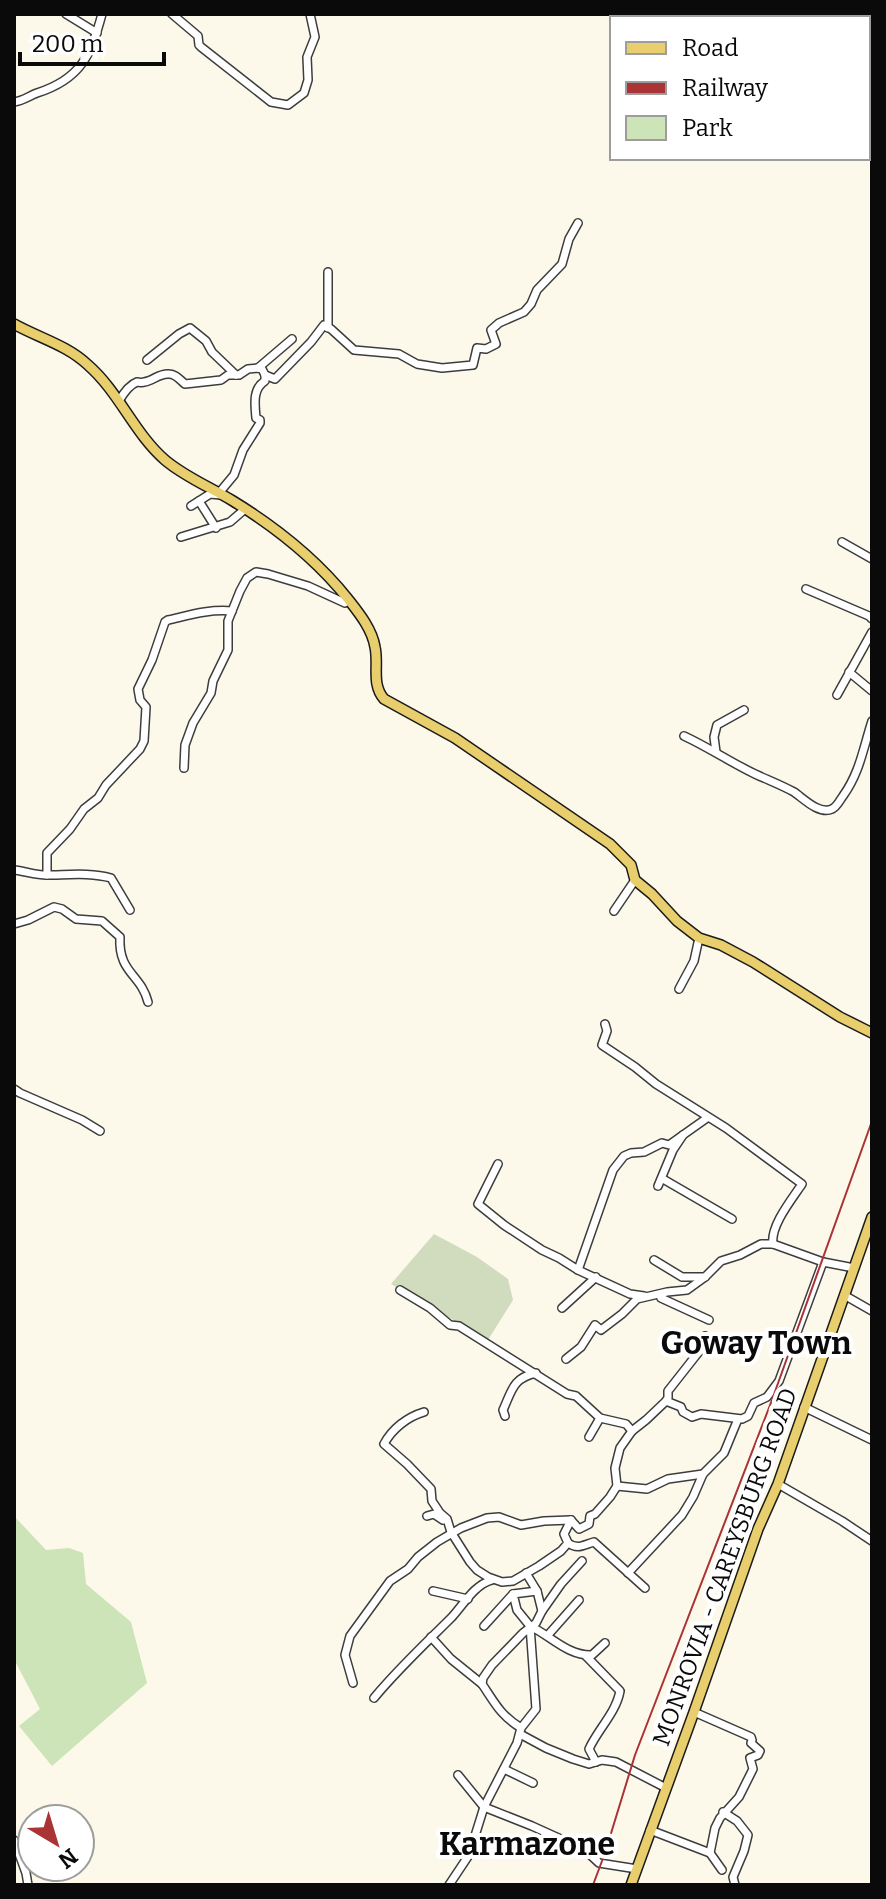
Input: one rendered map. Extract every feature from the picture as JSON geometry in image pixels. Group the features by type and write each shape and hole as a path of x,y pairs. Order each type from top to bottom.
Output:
{"main road":[{"path":"14,324 56,342 82,359 104,381 149,444 165,459 184,475 221,494 287,537 311,558 366,623 375,647 376,684 384,699 455,738 610,844 631,865 635,880 699,938 721,945 753,962 840,1017 872,1033"},
{"name":"MONROVIA - CAREYSBURG ROAD","path":"631,1885 872,1217"}],"street":[{"path":"66,14 97,33"},
{"path":"14,102 22,102 32,95 50,90 76,71 90,52 102,14"},
{"path":"172,14 198,36 201,47 271,102 288,105 304,93 308,80 307,57 315,37 310,14"},
{"path":"265,375 275,379 324,325 354,350 399,354 417,364 442,368 473,365 477,348 486,349 496,344 491,330 524,312 537,290 562,264 569,239 578,223"},
{"path":"328,272 328,328"},
{"path":"147,360 190,328 236,375"},
{"path":"258,368 292,339"},
{"path":"119,401 123,393 137,382 165,374 173,374 185,384 213,382 248,369 262,369 265,381 259,385 255,399 256,418 260,423 243,450 234,475 221,494 210,494 191,506"},
{"path":"199,501 216,528"},
{"path":"181,537 230,522 245,509"},
{"path":"842,542 872,559"},
{"path":"184,768 185,745 228,650 228,621 247,578 256,572 308,586 345,603 348,599"},
{"path":"806,589 872,619"},
{"path":"47,875 47,853 84,809 98,798 144,741 146,707 140,700 138,689 165,622 198,612 232,611"},
{"path":"837,695 872,632"},
{"path":"849,672 872,691"},
{"path":"716,753 714,737 717,725 744,710"},
{"path":"684,736 770,779 811,804 830,810 835,808 854,781 872,721"},
{"path":"14,870 111,878 130,910"},
{"path":"614,911 635,880"},
{"path":"14,924 54,907 76,919 102,921 120,937 120,956 133,978 143,986 148,1002"},
{"path":"679,989 694,961 699,938"},
{"path":"605,1024 607,1031 602,1045 726,1128 802,1184 778,1222 772,1236 773,1244"},
{"path":"14,1089 100,1131"},
{"path":"578,1270 613,1170 624,1156 644,1152 662,1143 669,1145 707,1118"},
{"path":"683,1135 660,1182 732,1219"},
{"path":"498,1164 478,1204 504,1225 578,1270 630,1294 646,1296"},
{"path":"566,1359 581,1347 595,1325 601,1330 634,1301 646,1296 684,1291 721,1261 761,1244 773,1244 823,1262 854,1268"},
{"path":"654,1260 682,1277 705,1277"},
{"path":"666,1401 681,1407 692,1417 701,1414 738,1419 748,1416 754,1403 767,1397 779,1381 823,1262"},
{"path":"562,1308 596,1277"},
{"path":"400,1290 430,1308 450,1325 459,1326 567,1394 576,1396 600,1418 626,1424 632,1431"},
{"path":"844,1295 872,1311"},
{"path":"661,1298 709,1320"},
{"path":"571,1520 579,1529 589,1524 590,1516 610,1497 617,1486 615,1468 620,1448 632,1431 666,1401 668,1391 705,1344 705,1336"},
{"path":"505,1416 503,1410 518,1380 536,1373"},
{"path":"804,1407 872,1440"},
{"path":"424,1412 407,1419 384,1444 431,1489 432,1501 447,1519 451,1532 477,1570 502,1582 510,1581 561,1551 568,1543"},
{"path":"589,1437 600,1418"},
{"path":"628,1573 682,1515 703,1474 724,1453 738,1419"},
{"path":"617,1486 647,1489 668,1479 703,1474"},
{"path":"778,1484 872,1541"},
{"path":"427,1516 434,1514 447,1519"},
{"path":"353,1683 345,1655 350,1636 390,1581 408,1569 422,1553 451,1532 487,1518 499,1517 521,1525 571,1520"},
{"path":"571,1520 564,1534 568,1543 578,1548 594,1542 645,1588"},
{"path":"482,1684 486,1672 536,1623 561,1584 582,1561"},
{"path":"526,1573 537,1591 542,1611"},
{"path":"374,1698 395,1672 484,1582 494,1579"},
{"path":"433,1591 468,1599"},
{"path":"484,1626 513,1594 537,1591"},
{"path":"513,1594 521,1617 530,1626 548,1635 557,1644 586,1656 620,1691 619,1700 594,1736 589,1749 596,1762"},
{"path":"548,1635 579,1600"},
{"path":"449,1885 469,1855 484,1807 517,1743 520,1731 536,1709 530,1626"},
{"path":"431,1637 451,1659 482,1684 496,1708 520,1731 562,1756 589,1764 602,1760 616,1762 666,1788"},
{"path":"586,1656 592,1655 605,1643"},
{"path":"694,1712 751,1737 751,1743 760,1751 750,1758 753,1769 743,1791 723,1812 715,1828 710,1853"},
{"path":"504,1769 533,1783"},
{"path":"458,1775 484,1807 585,1850 599,1863 637,1869"},
{"path":"723,1812 737,1821 748,1835 733,1877 735,1885"},
{"path":"650,1830 710,1853 722,1870"},
{"path":"14,1840 28,1885"}],"green space":[{"path":"434,1234 477,1257 508,1279 513,1300 488,1340 391,1284"},
{"path":"14,1516 46,1550 69,1548 83,1553 86,1584 131,1622 147,1683 52,1766 19,1726 40,1709 14,1659"}],"railway":[{"path":"593,1885 635,1755 772,1400 872,1121"}],"district":[{"name":"Goway Town","path":"756,1343"},
{"name":"Karmazone","path":"527,1844"}]}
